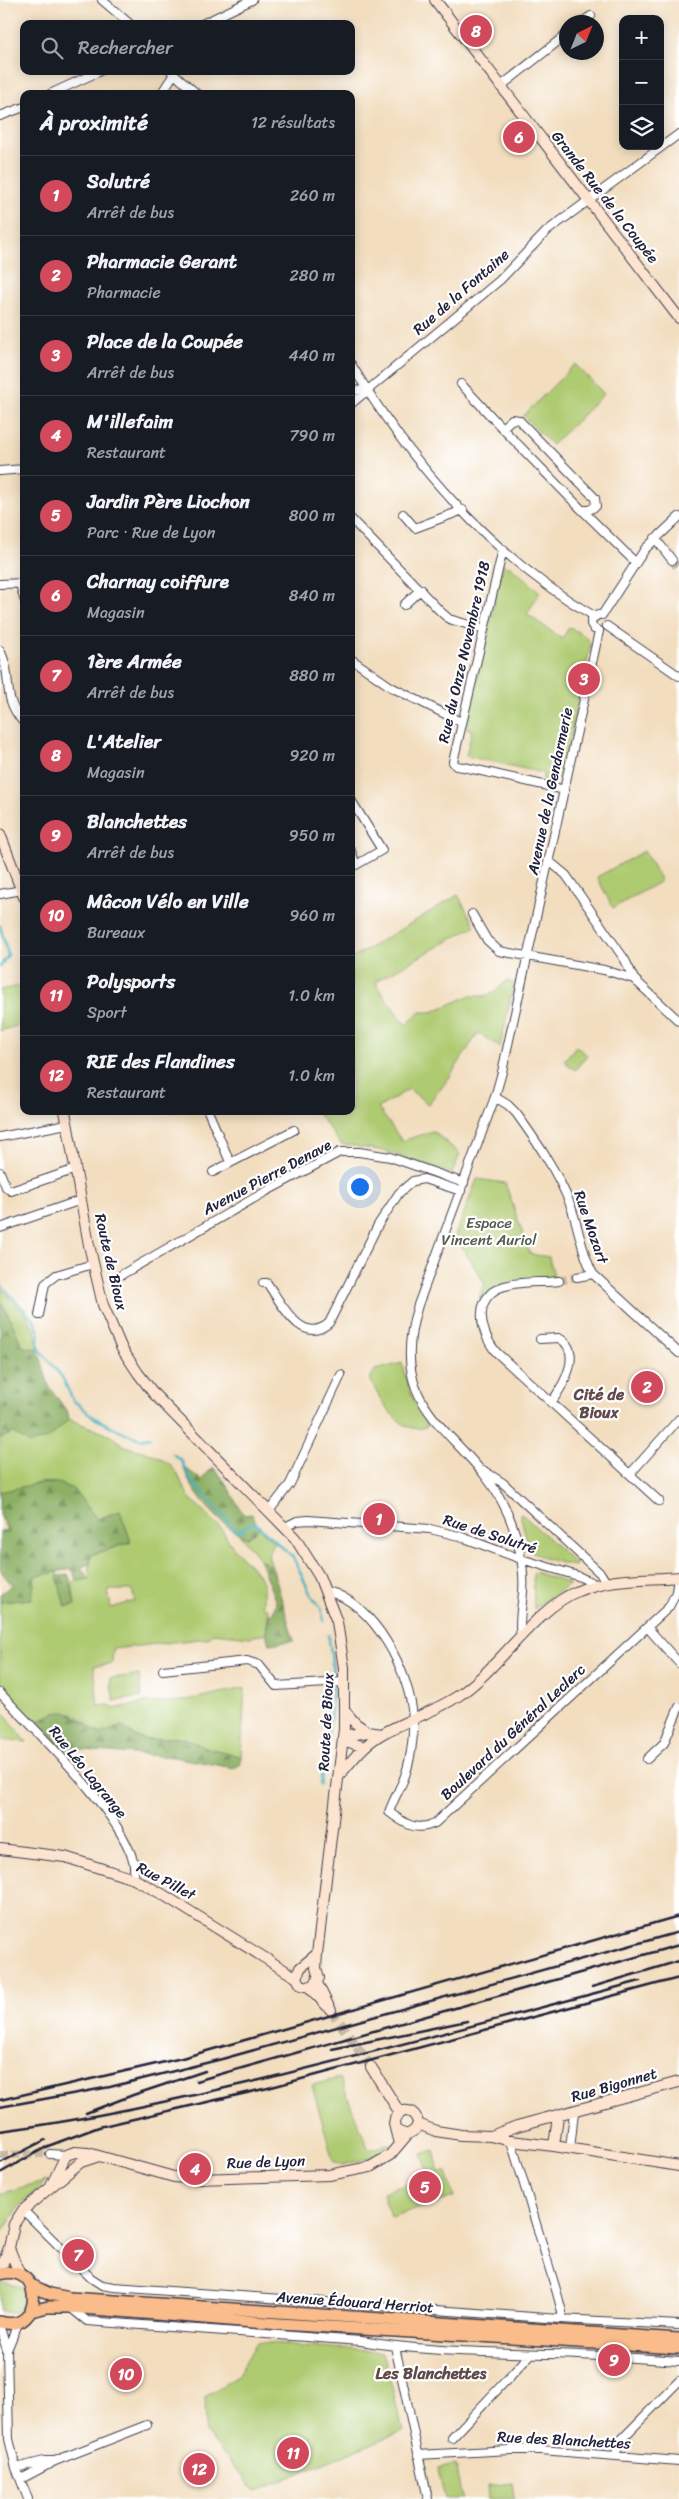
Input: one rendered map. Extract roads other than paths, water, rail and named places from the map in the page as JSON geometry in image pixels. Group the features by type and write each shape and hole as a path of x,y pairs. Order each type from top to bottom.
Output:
{"main road":[{"name":"Grande Rue de la Coupée","path":"435,0 679,318"},
{"path":"0,834 20,885"},
{"name":"Route de Bioux","path":"66,1115 93,1264 112,1327 138,1373 218,1461 285,1527 311,1562 326,1591 342,1646 337,1682 344,1710 339,1777 317,1954 305,1970"},
{"path":"339,1777 364,1747 382,1734 458,1696 490,1669 550,1609 575,1592 606,1582 679,1577"},
{"path":"344,1710 354,1722 368,1732"},
{"path":"343,1738 368,1732 382,1734"},
{"path":"343,1738 364,1747"},
{"name":"Rue Pillet","path":"0,1849 65,1857 134,1879 171,1899 276,1965 305,1970"},
{"path":"305,1970 320,1975 313,1985 301,1985 305,1970"},
{"path":"371,2067 400,2113"},
{"name":"Rue Bigonnet","path":"491,2136 512,2127 574,2112 679,2082"},
{"path":"406,2111 412,2113 417,2118 418,2124 415,2130 402,2133 394,2121 400,2113 406,2111"},
{"name":"Rue Bigonnet","path":"554,2146 558,2116"},
{"path":"418,2124 436,2131 461,2135 491,2136 511,2142 570,2148 679,2166"},
{"path":"511,2142 512,2127"},
{"name":"Rue de Lyon","path":"66,2155 81,2153 174,2176 197,2179 337,2174 370,2167 390,2155 399,2144 402,2133"},
{"path":"49,2190 66,2155 71,2162 70,2171"},
{"path":"0,2270 9,2248 14,2224 23,2210 70,2171 87,2159 97,2157"},
{"path":"9,2248 20,2275"},
{"path":"0,2274 12,2273 20,2275"},
{"name":"Avenue Édouard Herriot","path":"20,2275 31,2285 50,2294 70,2298 679,2339"},
{"path":"0,2322 12,2323 19,2321 30,2311 34,2298 31,2285"},
{"name":"Avenue Édouard Herriot","path":"30,2311 48,2307 70,2307 279,2324 679,2348"}],"street":[{"path":"102,0 125,20"},
{"path":"210,20 252,0"},
{"path":"501,86 559,40"},
{"path":"59,90 91,75"},
{"path":"163,90 170,75"},
{"path":"175,75 192,90"},
{"path":"0,116 20,108"},
{"name":"Rue de la Fontaine","path":"355,401 464,312 500,280 547,231 679,134"},
{"path":"355,371 366,391 420,465 503,549 551,588 598,616 606,618 607,626 679,676"},
{"path":"461,384 582,510 635,562"},
{"path":"355,390 366,391"},
{"path":"502,428 512,419 519,420 595,498 596,518 600,527"},
{"path":"543,470 556,458"},
{"path":"0,471 20,469"},
{"path":"582,510 589,510 596,506"},
{"path":"403,514 415,528 463,510"},
{"path":"607,626 599,631 594,629 591,624 635,562 655,538 679,517"},
{"path":"355,523 449,619 483,628"},
{"path":"655,538 672,560"},
{"name":"Rue du Onze Novembre 1918","path":"503,549 453,762 456,766 565,790"},
{"path":"0,584 20,583"},
{"path":"404,605 420,589"},
{"name":"Avenue de la Gendarmerie","path":"527,957 599,631"},
{"path":"0,650 4,662 4,689 7,700 13,713 20,719"},
{"path":"355,662 391,687 461,722"},
{"path":"355,806 382,850 356,865 355,862"},
{"path":"549,861 566,874 625,960 634,979 679,1021"},
{"path":"1,894 20,893"},
{"path":"472,914 487,940 499,952 604,970 634,979"},
{"path":"527,957 495,1097 412,1326 410,1362 415,1386 428,1413 438,1426 480,1468 503,1483 601,1574 606,1582"},
{"name":"Rue Mozart","path":"495,1097 508,1105 516,1114 556,1172 570,1204 585,1260 593,1274 679,1353"},
{"path":"210,1115 230,1162"},
{"path":"0,1137 67,1124"},
{"path":"212,1172 294,1130"},
{"name":"Avenue Pierre Denave","path":"121,1275 250,1200 340,1152 359,1152 390,1157 462,1187"},
{"path":"0,1172 6,1187 11,1192 76,1169"},
{"path":"263,1283 267,1283 287,1314 299,1325 310,1331 321,1330 329,1323 378,1225 398,1193 413,1181 424,1179 462,1187"},
{"path":"0,1228 81,1200"},
{"path":"39,1315 45,1284 56,1275 93,1264"},
{"path":"577,1277 593,1274"},
{"path":"559,1281 502,1287 488,1298 481,1314 481,1323 487,1342 659,1501"},
{"path":"540,1339 559,1338 570,1348 572,1356 551,1403"},
{"path":"269,1511 290,1484 341,1375"},
{"path":"630,1474 679,1419"},
{"path":"480,1468 502,1503 514,1531 521,1559 524,1590 519,1629 521,1637"},
{"path":"502,1503 518,1497"},
{"name":"Rue de Solutré","path":"285,1527 297,1521 308,1520 430,1529 459,1536 521,1559 578,1576 595,1584"},
{"name":"Boulevard du Général Leclerc","path":"413,1720 404,1779 389,1812 411,1827 421,1827 435,1823 671,1604 679,1577"},
{"path":"326,1591 344,1596 374,1624 395,1656 406,1688 413,1720"},
{"path":"647,1627 679,1663"},
{"path":"163,1670 247,1661 259,1665 276,1686 337,1682"},
{"name":"Rue Léo Lagrange","path":"0,1693 55,1751 113,1822 133,1860 134,1879"},
{"path":"647,1759 664,1743 677,1723 679,1707"},
{"path":"570,2148 574,2112"},
{"path":"511,2142 557,2293 562,2319"},
{"name":"Rue de Lyon","path":"50,2154 66,2155"},
{"path":"23,2210 91,2278 102,2285 562,2319 679,2325"},
{"path":"70,2307 87,2321 361,2340 398,2347 486,2354 531,2354 679,2361"},
{"path":"7,2350 19,2321"},
{"path":"0,2328 7,2350 7,2417 16,2468 28,2499"},
{"path":"398,2347 396,2351 428,2499"},
{"path":"452,2438 531,2354"},
{"path":"616,2456 618,2442 679,2381"},
{"path":"21,2479 55,2461 146,2425"},
{"name":"Rue des Blanchettes","path":"418,2455 510,2450 679,2461"},
{"path":"16,2468 44,2461 55,2461"}],"waterway":[{"path":"0,926 8,955 0,967"},
{"path":"0,1284 34,1320 39,1332 38,1343 41,1351 62,1377 73,1400 96,1419 127,1434 140,1439 150,1437"},
{"path":"173,1454 181,1460 190,1479 236,1530 240,1531 249,1524 255,1523 293,1557 310,1593 321,1608 324,1621"},
{"path":"320,1785 331,1710 333,1672 328,1635"}],"tunnel":[{"path":"672,560 679,570"},
{"path":"559,1281 577,1277"},
{"path":"331,2010 371,2067"},
{"path":"0,2155 50,2154"}],"railway":[{"path":"0,2100 182,2058 679,1916"},
{"path":"0,2107 110,2087 222,2059 679,1932"},
{"path":"196,2081 679,1945"},
{"path":"592,1987 679,1961"},
{"path":"0,2173 48,2146 99,2127 268,2088 679,1978"},
{"path":"0,2131 98,2115 260,2080 640,1981"},
{"path":"332,2049 467,2021"},
{"path":"86,2113 205,2071"},
{"path":"0,2163 45,2140"}],"place":[{"name":"L'Atelier","path":"476,31"},
{"name":"Charnay coiffure","path":"519,137"},
{"name":"Place de la Coupée","path":"584,679"},
{"name":"Pharmacie Gerant","path":"647,1387"},
{"name":"Solutré","path":"379,1519"},
{"name":"M'illefaim","path":"195,2169"},
{"name":"Jardin Père Liochon","path":"425,2187"},
{"name":"1ère Armée","path":"78,2255"},
{"name":"Blanchettes","path":"614,2360"},
{"name":"Mâcon Vélo en Ville","path":"126,2374"},
{"name":"Polysports","path":"293,2453"},
{"name":"RIE des Flandines","path":"199,2469"}],"district":[{"name":"Cité de Bioux","path":"599,1403"},
{"name":"Les Blanchettes","path":"431,2373"}],"park label":[{"name":"Espace Vincent Auriol","path":"489,1232"}]}
